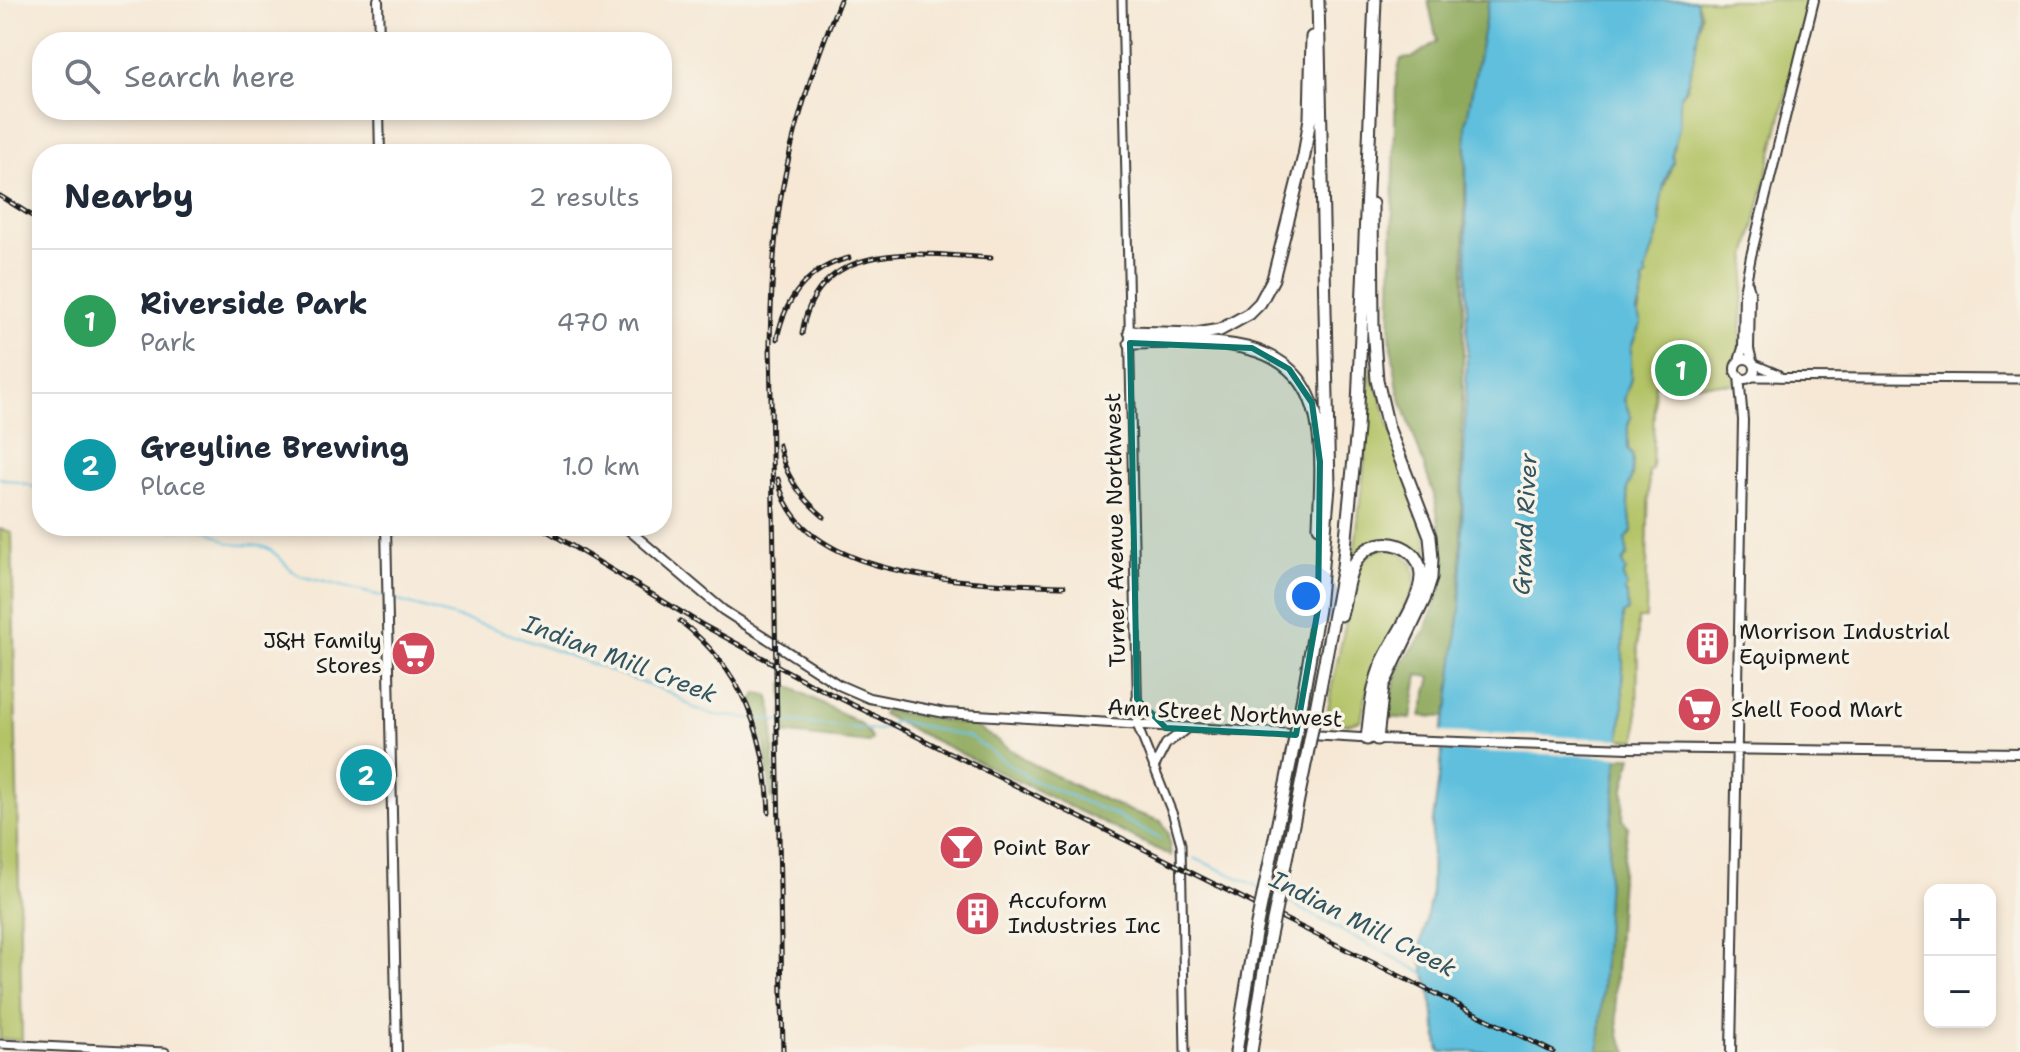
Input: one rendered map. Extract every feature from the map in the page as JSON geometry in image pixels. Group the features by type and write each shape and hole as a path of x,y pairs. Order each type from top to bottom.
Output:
{"highway":[{"path":"1130,338 1220,330 1249,314 1267,291 1278,261 1308,136 1315,0"},
{"path":"1236,1052 1255,934 1300,713 1318,609 1327,530 1329,455 1315,0"},
{"path":"1251,1052 1269,940 1345,552 1357,429 1375,0"},
{"path":"1368,145 1374,230 1373,326 1377,380 1388,427 1430,536 1432,559 1431,578 1424,600 1383,686 1372,739"},
{"path":"1130,338 1252,348 1278,360 1297,377 1312,403 1319,430 1318,609"},
{"path":"1324,669 1357,559 1377,544 1393,543 1406,549 1418,563 1421,580 1375,684 1372,739"}],"main road":[{"path":"378,0 379,32"},
{"path":"1743,408 1755,370 1746,339 1744,292 1814,0"},
{"path":"379,120 380,144"},
{"path":"1731,1052 1743,408 1739,376 1735,369 1746,339"},
{"path":"1739,361 1747,359 1753,363"},
{"path":"1739,376 1751,377"},
{"path":"386,536 397,1052"},
{"name":"Ann Street Northwest","path":"636,536 723,610 828,678 858,694 967,716 1372,739 1629,748 2020,753"},
{"path":"1137,699 1143,709 1166,728"},
{"path":"1154,767 1166,744 1186,729"}],"street":[{"name":"Turner Avenue Northwest","path":"1122,0 1138,727 1173,815 1181,844 1186,1052"},
{"path":"1753,363 1765,371 1784,376"},
{"path":"1751,377 2020,379"},
{"path":"0,1044 165,1052"}],"highlighted area":[{"path":"1130,343 1252,348 1289,369 1312,403 1320,462 1318,609 1296,735 1166,728 1137,699"}],"green space":[{"path":"1428,0 1489,0 1466,124 1460,610 1445,717 1421,716 1431,677 1418,675 1411,719 1386,717 1399,666 1424,634 1440,592 1442,541 1434,495 1398,390 1390,337 1396,78 1401,59 1412,58 1437,41"},
{"path":"1696,0 1809,0 1747,257 1739,353 1733,367 1736,381 1734,384 1655,384 1652,470 1649,471 1646,618 1638,618 1637,740 1619,739 1623,706 1623,613 1627,609 1622,562 1628,555 1624,539 1632,532 1627,489 1632,476 1633,457 1628,448 1631,417 1624,400 1631,378 1631,347 1644,286 1642,282 1661,225 1660,199 1673,162 1680,96 1687,88 1701,14"},
{"path":"1370,366 1422,524 1428,550 1426,585 1404,544 1354,556 1367,440"},
{"path":"0,529 12,532 22,1040 0,1039"},
{"path":"1386,548 1410,561 1414,589 1372,670 1361,720 1348,724 1326,722 1357,571 1368,555"},
{"path":"783,683 861,724 872,739 869,743 783,733"},
{"path":"757,693 768,695 773,712 774,796 771,799 765,745 754,707"},
{"path":"884,710 975,726 1031,763 1083,790 1161,821 1168,833 1171,856 909,728 882,714"},
{"path":"1618,757 1632,757 1624,788 1623,819 1628,827 1621,874 1615,995 1619,1035 1628,1052 1599,1052 1610,835"}],"water":[{"name":"Grand River","path":"1489,0 1696,0 1699,14 1691,70 1680,96 1673,162 1664,183 1659,214 1661,225 1645,273 1647,277 1642,282 1644,285 1637,312 1641,323 1631,347 1631,378 1624,400 1631,417 1628,448 1633,457 1632,476 1627,489 1632,532 1625,539 1628,555 1622,562 1626,571 1623,577 1627,587 1624,591 1628,611 1623,614 1623,707 1610,835 1599,1052 1440,1052 1430,990 1419,953 1431,896 1432,828 1442,756 1441,730 1449,702 1460,610 1467,350 1466,124"}],"pier":[{"path":"1440,732 1623,739 1622,757 1440,750"}],"waterway":[{"name":"Indian Mill Creek","path":"0,478 32,486"},
{"name":"Indian Mill Creek","path":"218,536 230,543 272,551 300,576 385,597"},
{"name":"Indian Mill Creek","path":"392,599 490,627 671,693 694,708 715,715 877,730 888,728 895,720 970,737 1030,779 1109,812 1161,839"},
{"name":"Indian Mill Creek","path":"1194,858 1259,887"},
{"name":"Indian Mill Creek","path":"1282,899 1425,974"}],"railway":[{"path":"783,1052 770,344 774,251 778,214 798,121 840,0"},
{"path":"0,196 32,216"},
{"path":"802,334 811,302 827,280 849,266 904,254 991,258"},
{"path":"777,339 786,310 801,287 822,269 849,258"},
{"path":"779,445 795,485 824,517"},
{"path":"778,479 793,514 820,540 856,558 898,571 943,579 1064,586"},
{"path":"556,536 701,624 807,682 1553,1052"},
{"path":"680,621 720,661 747,706 763,757 769,813"}],"place":[{"name":"Riverside Park","path":"1681,370"},
{"name":"Morrison Industrial Equipment","path":"1708,644"},
{"name":"J&H Family Stores","path":"413,653"},
{"name":"Shell Food Mart","path":"1700,709"},
{"name":"Greyline Brewing","path":"366,775"},
{"name":"Point Bar","path":"962,847"},
{"name":"Accuform Industries Inc","path":"977,913"}]}
